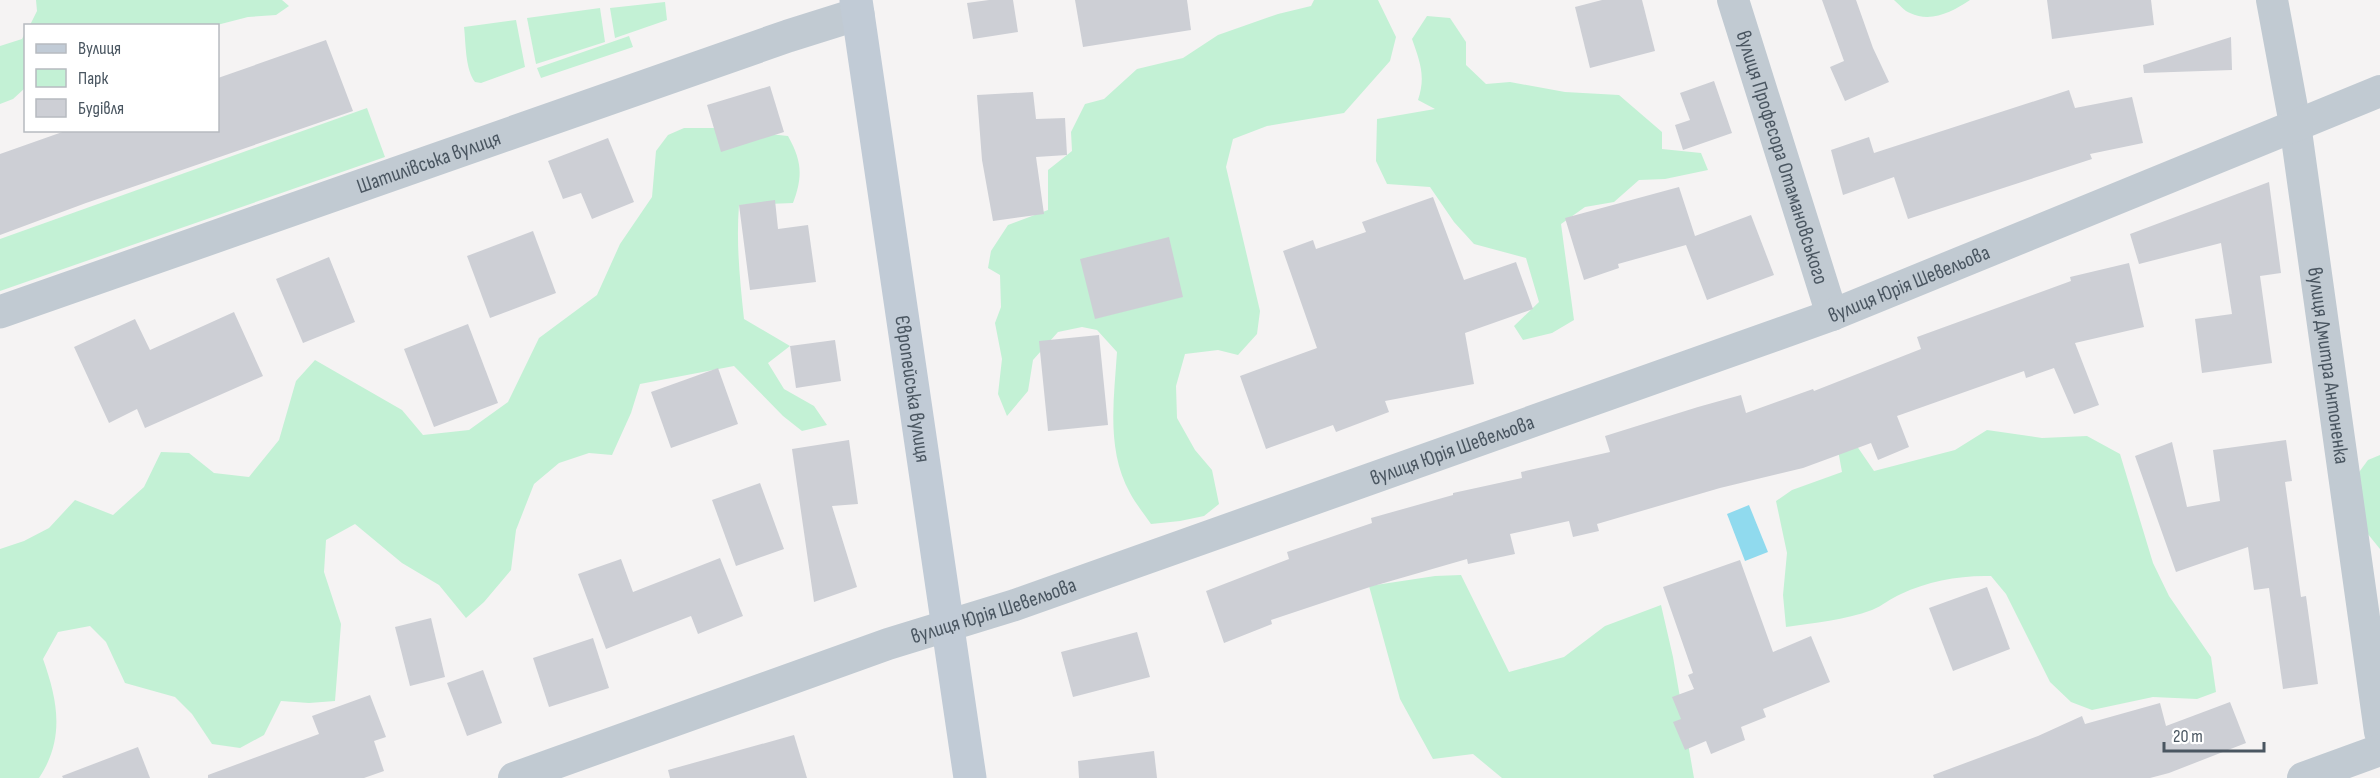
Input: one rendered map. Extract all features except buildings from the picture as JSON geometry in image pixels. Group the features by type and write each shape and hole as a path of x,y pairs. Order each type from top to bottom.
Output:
{"main road":[{"name":"Європейська вулиця","path":"857,7 970,778"}],"street":[{"name":"вулиця Професора Отамановського","path":"1733,0 1832,315"},
{"name":"вулиця Дмитра Антоненка","path":"2272,0 2295,124 2380,732"},
{"name":"Шатилівська вулиця","path":"0,312 788,36 857,7"},
{"name":"вулиця Юрія Шевельова","path":"514,778 888,644 1026,601 1832,315 2380,91"},
{"path":"2303,778 2380,750"}],"green space":[{"path":"36,0 282,0 289,6 276,15 248,17 219,24 30,24 37,11"},
{"path":"1314,0 1378,0 1396,37 1390,61 1344,113 1267,126 1233,139 1226,167 1260,311 1257,334 1238,355 1218,350 1185,354 1176,386 1177,418 1195,450 1212,470 1219,504 1204,516 1151,524 1137,505 1122,477 1117,459 1113,424 1117,352 1097,330 1082,327 1058,332 1033,360 1028,391 1007,416 998,394 1002,359 995,323 1001,307 1000,275 988,268 991,251 1008,225 1048,210 1048,170 1072,151 1071,132 1085,104 1104,99 1137,69 1183,58 1218,35 1278,14 1311,6"},
{"path":"1894,0 1970,0 1949,12 1926,17 1908,12"},
{"path":"665,2 667,20 615,38 610,8"},
{"path":"600,8 605,42 536,64 527,18"},
{"path":"1427,16 1450,18 1466,42 1466,65 1486,84 1510,82 1565,92 1619,95 1662,132 1662,149 1701,153 1708,170 1665,179 1639,180 1614,202 1585,207 1561,224 1574,320 1552,333 1523,340 1514,326 1539,302 1526,258 1474,244 1454,222 1430,187 1387,184 1376,161 1377,119 1435,109 1418,100 1422,76 1412,39"},
{"path":"516,20 525,67 481,83 475,82 468,63 464,27"},
{"path":"24,35 24,89 13,99 0,104 0,46 22,39"},
{"path":"629,36 633,47 541,78 537,68"},
{"path":"367,108 385,157 0,291 0,239"},
{"path":"684,128 714,128 788,136 793,145 800,177 793,203 739,205 738,248 744,319 790,346 768,363 784,389 814,406 827,425 802,431 783,416 734,366 640,384 631,413 612,455 589,453 559,463 534,484 516,530 511,570 484,602 466,618 439,585 402,563 355,524 326,540 324,572 341,624 335,701 309,703 281,701 264,735 240,748 212,744 192,714 175,697 125,683 106,642 90,626 58,632 43,659 55,705 56,734 53,749 39,778 0,778 0,549 24,541 49,528 75,500 113,515 144,487 161,452 189,453 214,473 249,477 279,440 296,381 315,360 402,410 423,435 469,430 508,402 539,338 597,295 620,244 652,197 656,151 668,135"},
{"path":"1834,428 1850,436 1874,471 1955,450 1987,430 2042,438 2087,436 2120,454 2153,563 2169,596 2211,657 2216,692 2197,699 2153,697 2092,710 2071,702 2050,682 2006,594 1991,576 1933,582 1911,589 1862,613 1829,621 1786,627 1783,595 1787,553 1776,501 1792,490 1842,472"},
{"path":"2380,455 2380,549 2363,528 2354,479 2368,460"},
{"path":"1461,575 1509,672 1564,657 1605,626 1661,605 1673,657 1694,778 1502,778 1473,754 1433,759 1400,699 1369,586 1435,576"}],"water":[{"path":"1749,505 1768,552 1745,561 1727,514"}]}
